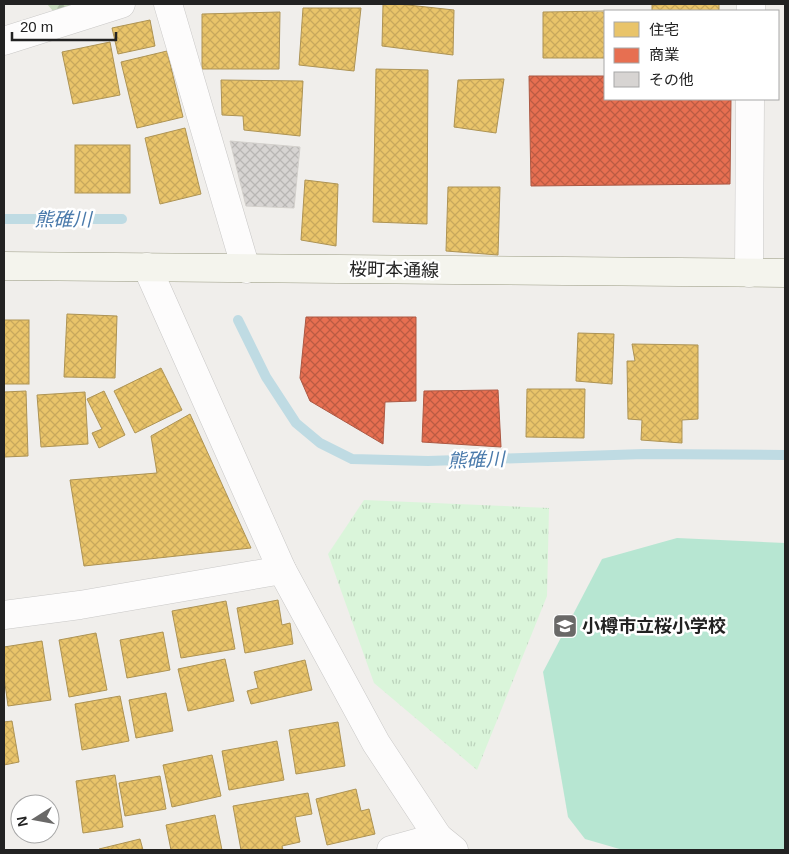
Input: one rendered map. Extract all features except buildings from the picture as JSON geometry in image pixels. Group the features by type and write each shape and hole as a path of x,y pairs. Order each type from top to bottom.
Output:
{"street":[{"path":"4,41 121,4"},
{"path":"168,4 246,269"},
{"path":"749,273 750,100"},
{"name":"桜町本通線","path":"4,266 785,273"},
{"path":"147,267 282,570 376,743 446,844 391,850"},
{"path":"4,615 80,605 282,570"}],"green space":[{"path":"47,4 92,4 53,11"},
{"path":"364,500 549,508 547,596 477,770 374,683 328,554"},
{"path":"677,538 785,543 785,850 623,850 585,839 568,817 543,672 602,559"}],"waterway":[{"name":"熊碓川","path":"4,219 122,219"},
{"name":"熊碓川","path":"238,320 266,377 296,423 320,443 352,459 428,461 644,454 785,455"}],"place":[{"name":"小樽市立桜小学校","path":"565,626"}]}
